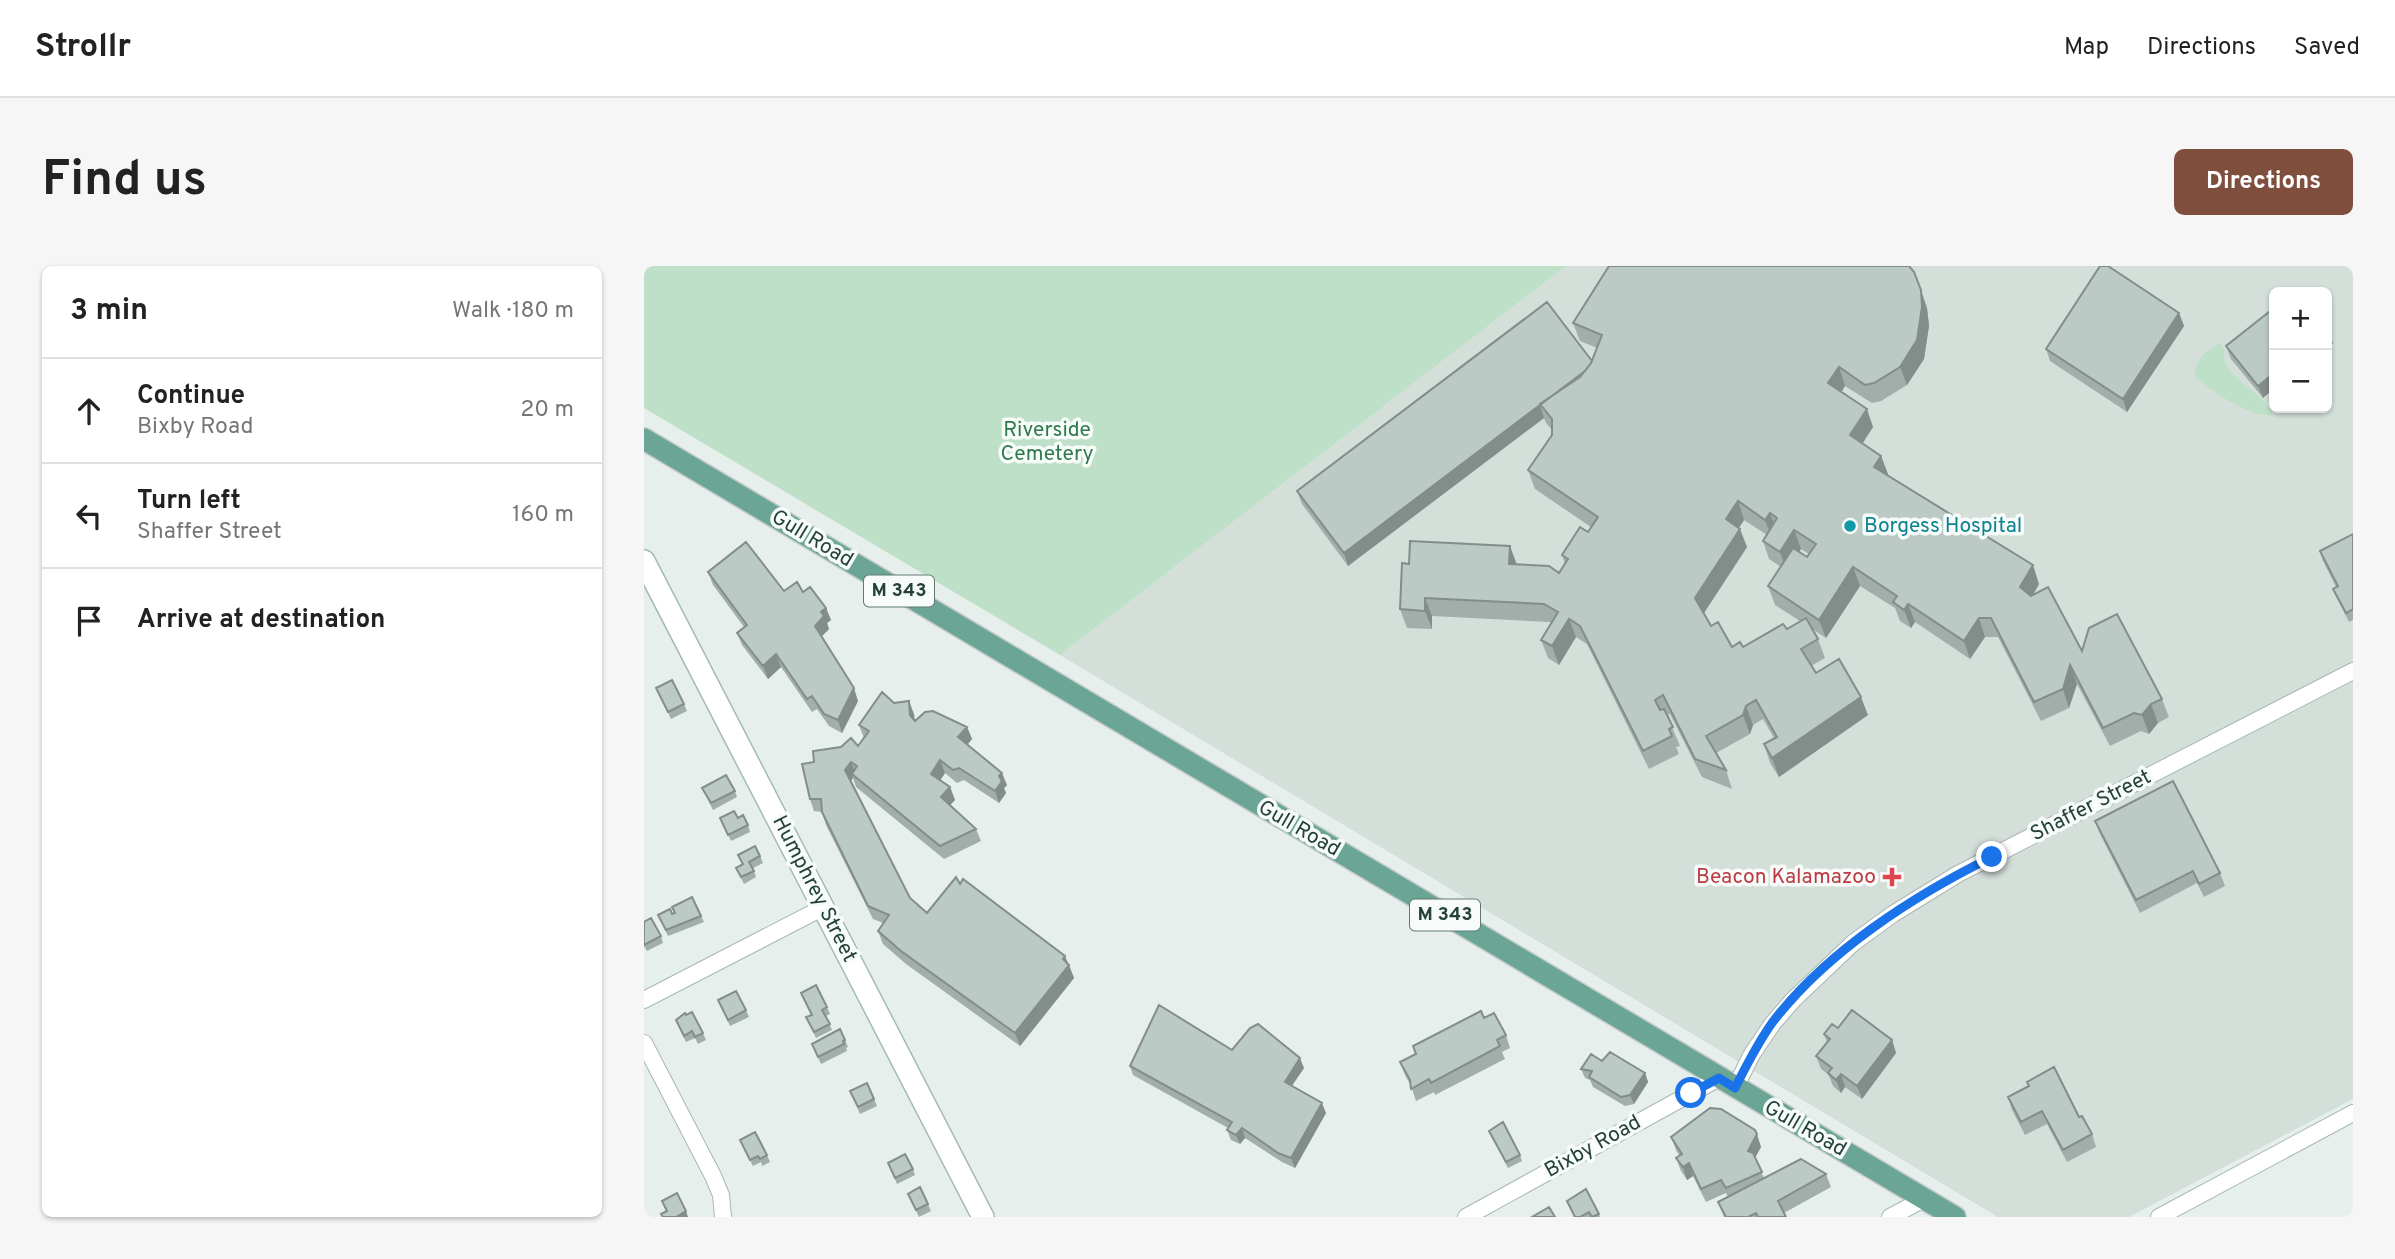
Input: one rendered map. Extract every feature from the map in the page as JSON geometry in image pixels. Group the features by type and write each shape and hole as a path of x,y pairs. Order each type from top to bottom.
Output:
{"main road":[{"name":"Gull Road","path":"644,439 1955,1217"}],"street":[{"name":"Humphrey Street","path":"644,561 983,1217"},
{"name":"Shaffer Street","path":"1727,1083 1793,1000 1853,943 1893,914 1958,874 2353,671"},
{"path":"644,1000 824,907"},
{"path":"644,1043 713,1176 721,1195 723,1217"},
{"name":"Bixby Road","path":"1466,1217 1727,1083"},
{"path":"2159,1217 2353,1113"},
{"path":"1890,1217 1924,1199"}],"shaded area":[{"name":"Beacon Kalamazoo","path":"1566,266 2347,266 2353,272 2353,1099 2129,1217 1998,1217 1060,655"}],"green space":[{"name":"Riverside Cemetery","path":"644,266 1566,266 1060,655 644,408"},
{"path":"2220,343 2231,371 2263,400 2269,413 2273,414 2265,415 2244,409 2195,377 2196,366 2210,349"}],"building":[{"name":"Borgess Hospital","path":"1609,266 1909,266 1921,290 1922,307 1917,340 1900,367 1874,383 1865,385 1839,367 1828,383 1867,409 1850,435 1881,456 1874,467 2033,565 2020,587 2031,596 2048,587 2082,651 2089,628 2117,614 2162,699 2151,704 2142,715 2134,713 2103,728 2070,665 2063,689 2034,702 1991,618 1979,618 1964,641 1908,604 1904,610 1893,602 1897,596 1853,567 1819,620 1768,586 1793,548 1807,557 1816,544 1794,530 1780,552 1763,541 1777,518 1770,513 1765,520 1738,501 1726,519 1740,529 1695,598 1711,626 1718,622 1732,647 1740,642 1743,647 1783,624 1787,629 1806,618 1818,639 1801,649 1816,673 1839,659 1861,697 1772,758 1764,744 1777,737 1756,700 1746,706 1743,715 1706,736 1726,770 1695,759 1663,695 1655,700 1660,710 1664,709 1673,727 1669,729 1672,736 1643,751 1580,626 1569,619 1552,646 1541,640 1558,612 1544,604 1425,598 1425,611 1400,609 1402,563 1409,564 1410,541 1510,546 1509,564 1549,566 1559,573 1568,559 1562,555 1580,527 1588,532 1598,517 1528,470 1552,435 1552,419 1540,404 1580,377 1591,363 1602,335 1573,323"},
{"path":"2100,266 2108,266 2179,313 2123,399 2046,349"},
{"path":"1547,302 1592,361 1585,371 1344,553 1297,491"},
{"path":"2269,312 2269,377 2258,386 2226,346"},
{"path":"2353,534 2353,609 2346,613 2333,589 2338,586 2320,551"},
{"path":"746,542 784,591 797,582 803,592 810,587 826,608 821,612 824,616 815,626 854,688 838,720 824,714 812,696 807,699 776,654 763,666 737,633 747,625 708,572"},
{"path":"672,680 684,704 668,712 656,688"},
{"path":"882,692 894,703 909,701 910,715 915,721 925,712 933,711 967,727 958,737 1002,773 999,776 1002,781 995,791 959,768 953,770 940,760 931,774 950,787 941,797 976,829 940,846 852,774 857,766 851,762 845,770 910,898 927,913 956,877 960,884 963,879 1065,956 1063,959 1069,965 1015,1033 901,951 878,931 889,915 868,906 822,812 821,799 810,799 802,764 814,762 813,751 841,747 851,738 858,746 869,731 859,725"},
{"path":"726,775 735,791 711,803 702,788"},
{"path":"2173,781 2220,873 2199,884 2193,871 2136,900 2095,821"},
{"path":"734,811 738,818 743,815 748,825 728,835 720,818"},
{"path":"755,846 760,856 749,862 754,871 741,877 736,868 743,864 738,855"},
{"path":"692,897 701,916 666,930 658,915 670,909 672,914 675,913 672,907"},
{"path":"651,918 661,936 644,945 644,922"},
{"path":"816,985 827,1007 822,1010 830,1024 814,1032 806,1017 812,1015 801,993"},
{"path":"736,991 746,1010 728,1020 718,1000"},
{"path":"1159,1005 1232,1050 1250,1028 1258,1024 1300,1058 1285,1082 1322,1103 1291,1158 1278,1153 1242,1128 1236,1135 1227,1130 1232,1122 1130,1066"},
{"path":"1852,1010 1892,1040 1857,1086 1841,1074 1836,1080 1828,1073 1832,1068 1816,1056 1830,1039 1824,1034 1832,1024 1838,1028"},
{"path":"1481,1011 1484,1018 1494,1013 1506,1035 1497,1040 1500,1046 1431,1083 1429,1079 1411,1089 1410,1080 1400,1062 1416,1054 1413,1046"},
{"path":"692,1012 703,1033 695,1037 692,1031 684,1036 676,1020 685,1013 686,1015"},
{"path":"840,1029 844,1044 818,1057 812,1044"},
{"path":"1610,1052 1645,1073 1630,1095 1621,1097 1589,1077 1592,1071 1581,1069 1591,1054 1602,1061"},
{"path":"2054,1067 2079,1117 2082,1116 2092,1134 2063,1150 2042,1111 2021,1122 2008,1097 2029,1086 2027,1082"},
{"path":"867,1083 874,1099 858,1107 850,1091"},
{"path":"1710,1108 1721,1109 1755,1130 1757,1134 1748,1151 1753,1153 1762,1172 1726,1188 1721,1180 1701,1189 1689,1163 1683,1167 1676,1158 1682,1154 1671,1137"},
{"path":"1503,1122 1520,1155 1506,1162 1489,1131"},
{"path":"755,1132 767,1155 750,1160 740,1140"},
{"path":"905,1154 913,1169 895,1178 888,1163"},
{"path":"1801,1159 1826,1174 1778,1201 1786,1217 1758,1217 1756,1213 1748,1217 1726,1217 1718,1202"},
{"path":"920,1187 928,1204 916,1210 908,1194"},
{"path":"1586,1189 1599,1214 1592,1217 1589,1212 1575,1217 1567,1201"},
{"path":"677,1193 686,1211 676,1217 663,1217 661,1214 667,1211 662,1201"},
{"path":"1549,1207 1555,1217 1532,1217"}],"place":[{"name":"Borgess Hospital","path":"1850,526"},
{"name":"Beacon Kalamazoo","path":"1892,877"}],"route":[{"path":"1691,1093 1719,1078 1735,1088 1752,1054 1773,1023 1822,970 1893,914 1958,874 1992,857"}]}
